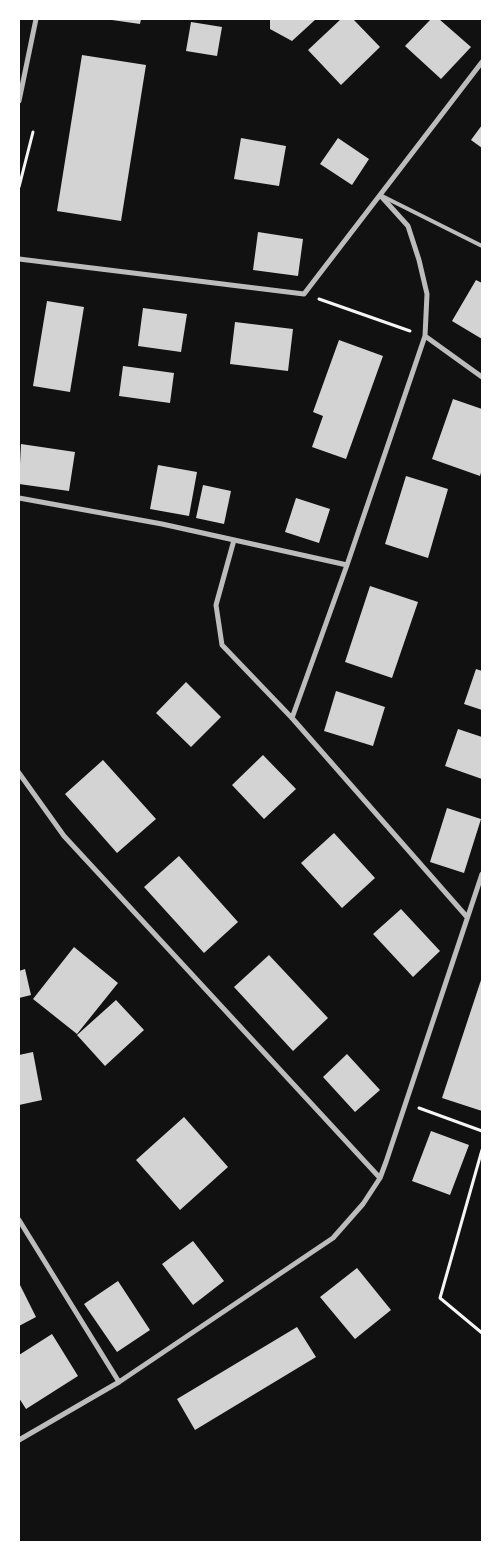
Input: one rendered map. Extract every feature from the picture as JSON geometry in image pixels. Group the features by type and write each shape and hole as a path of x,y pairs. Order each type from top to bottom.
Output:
{"street":[{"path":"19,101 36,19"},
{"path":"19,259 304,294 482,62"},
{"path":"292,718 347,565 425,336 427,294 420,260 408,226 380,195"},
{"path":"425,336 482,377"},
{"path":"19,498 234,540 347,565"},
{"path":"234,540 216,605 222,645 292,718 467,917"},
{"path":"19,773 64,836 380,1178"},
{"path":"19,1440 119,1382 333,1238 363,1204 380,1178 482,874"},
{"path":"19,1220 119,1382"}],"lane":[{"path":"380,195 482,246"}],"path":[{"path":"19,187 33,132"},
{"path":"304,294 425,336"},
{"path":"406,1103 482,1131"},
{"path":"482,1150 440,1298 446,1305 482,1333"}],"building":[{"path":"105,19 141,19 140,24"},
{"path":"270,19 316,19 292,41 270,29"},
{"path":"341,19 353,19 380,47 341,85 308,50"},
{"path":"431,19 439,19 471,47 441,79 405,46"},
{"path":"191,22 222,27 217,56 186,51"},
{"path":"82,55 146,65 121,221 57,211"},
{"path":"482,125 482,148 471,140"},
{"path":"241,138 286,146 279,186 234,179"},
{"path":"338,138 369,159 352,185 320,164"},
{"path":"258,232 303,239 298,276 253,270"},
{"path":"476,280 482,283 482,339 452,321"},
{"path":"47,301 84,307 70,392 33,386"},
{"path":"143,308 187,314 181,352 138,346"},
{"path":"235,322 293,329 288,371 230,364"},
{"path":"339,340 383,356 346,459 312,447 323,416 313,412"},
{"path":"123,366 174,373 170,403 119,396"},
{"path":"453,399 482,409 482,469 480,476 432,459"},
{"path":"21,444 75,452 69,491 19,484"},
{"path":"158,465 197,472 189,516 150,509"},
{"path":"406,476 448,489 428,558 385,544"},
{"path":"203,485 231,491 224,524 196,518"},
{"path":"296,498 330,509 319,543 285,532"},
{"path":"370,586 418,602 392,678 345,662"},
{"path":"476,669 482,671 482,710 464,704"},
{"path":"186,682 221,717 191,747 156,713"},
{"path":"336,691 385,707 373,746 324,731"},
{"path":"458,729 482,737 482,779 445,766"},
{"path":"263,755 296,789 264,819 232,785"},
{"path":"103,760 156,819 117,853 65,794"},
{"path":"447,808 481,819 464,873 430,862"},
{"path":"334,833 375,878 342,908 301,863"},
{"path":"179,856 238,922 204,953 144,887"},
{"path":"401,909 440,951 413,977 373,934"},
{"path":"74,947 118,983 77,1034 33,999"},
{"path":"269,955 328,1018 293,1051 234,987"},
{"path":"25,969 31,995 19,998 19,971"},
{"path":"482,977 482,1111 442,1098"},
{"path":"116,1000 144,1030 105,1066 77,1035"},
{"path":"33,1052 42,1100 19,1105 19,1055"},
{"path":"347,1054 380,1090 355,1112 323,1077"},
{"path":"184,1117 228,1167 180,1210 136,1160"},
{"path":"431,1131 469,1145 450,1195 412,1181"},
{"path":"193,1241 224,1281 193,1305 162,1264"},
{"path":"357,1268 391,1310 355,1339 320,1297"},
{"path":"118,1281 150,1330 117,1352 84,1304"},
{"path":"19,1283 36,1317 19,1326"},
{"path":"297,1327 316,1357 195,1430 177,1399"},
{"path":"52,1334 78,1376 26,1409 19,1398 19,1355"}]}
